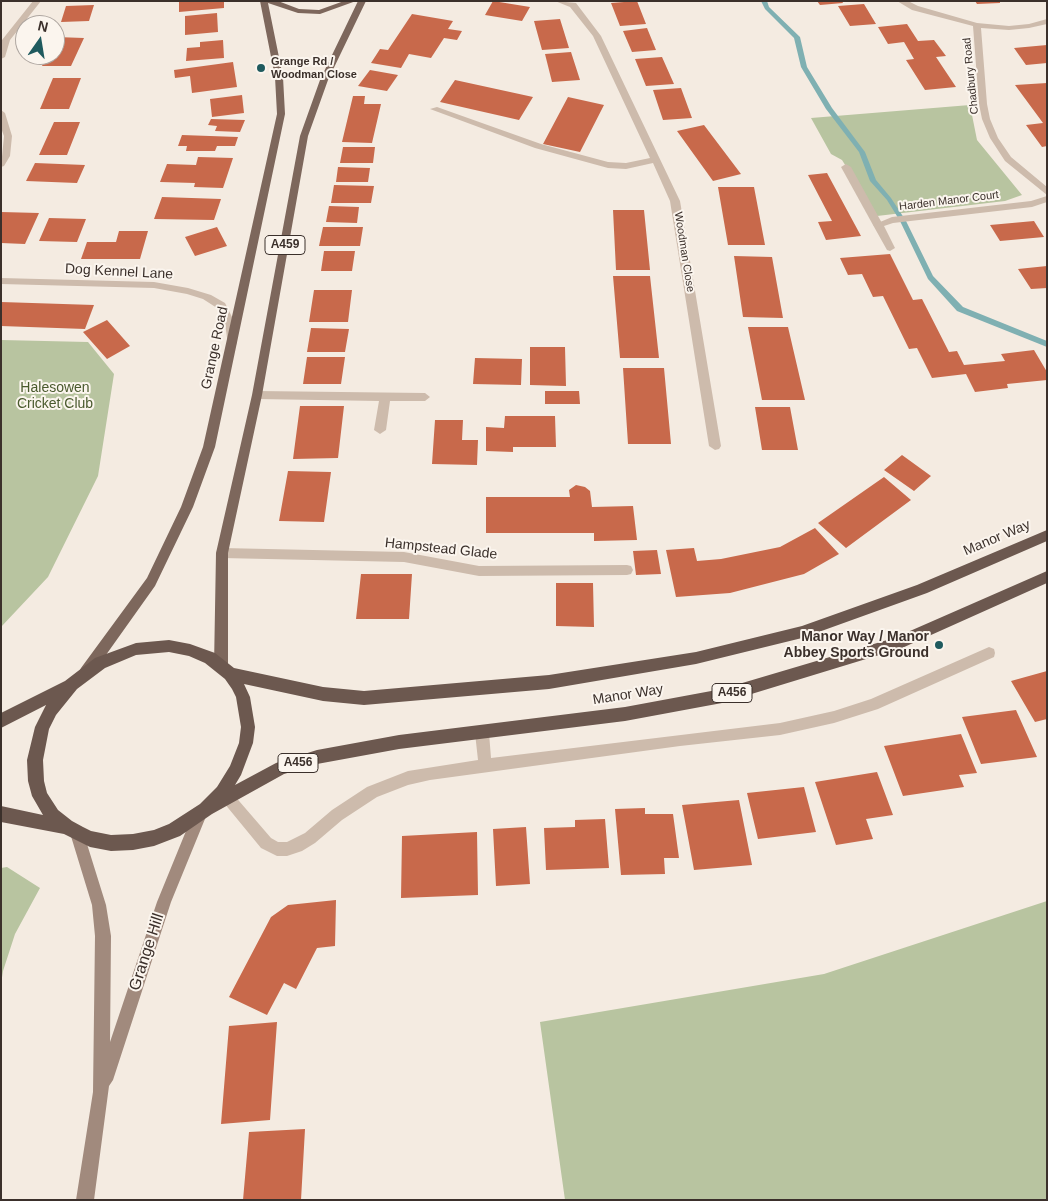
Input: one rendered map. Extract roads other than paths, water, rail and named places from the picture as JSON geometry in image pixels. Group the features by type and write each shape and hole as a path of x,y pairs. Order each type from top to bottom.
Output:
{"highway":[{"name":"Manor Way","path":"225,670 324,694 364,698 549,682 696,658 802,632 922,589 1047,535"},
{"name":"Manor Way","path":"203,811 224,795 281,768 317,757 399,742 625,714 722,696 897,644 1047,577"},
{"name":"A456","path":"71,830 52,815 40,796 36,781 36,745 42,727 51,710 72,684 85,673 122,653 151,647 190,650 210,658 225,670 243,696 248,727 242,758 224,795"},
{"name":"A456","path":"1,721 72,684"},
{"name":"A456","path":"1,814 71,830 90,839 111,843 133,842 154,838 174,830 203,811"}],"main road":[{"name":"Grange Road","path":"85,673 151,582 187,507 208,447 281,114 279,77 264,1"},
{"path":"270,1 276,5 298,11 320,12 352,1"},
{"name":"A459","path":"225,670 222,553 257,395 304,136 324,80 362,1"},
{"name":"Grange Hill","path":"101,1092 164,902 203,811"},
{"name":"Grange Hill","path":"71,830 99,905 103,936 101,1092 85,1200"}],"street":[{"path":"1,56 6,40 37,1"},
{"name":"Woodman Close","path":"560,1 573,5 597,36 676,201 715,446"},
{"path":"901,1 916,8 977,25 1009,28 1029,26 1047,21"},
{"name":"Chadbury Road","path":"977,25 983,104 986,119 994,138 1008,160 1047,192"},
{"path":"434,109 538,146 608,165 626,166 656,160"},
{"path":"1,113 8,136 6,156 1,164"},
{"path":"846,167 890,248"},
{"name":"Harden Manor Court","path":"878,225 892,220 1032,204 1047,199"},
{"name":"Dog Kennel Lane","path":"1,281 154,285 188,291 207,297 221,306 230,323 232,344"},
{"path":"257,395 425,397"},
{"path":"380,430 385,396"},
{"name":"Hampstead Glade","path":"222,553 404,557 479,571 627,570"},
{"path":"224,795 266,843 277,849 287,849 297,846 310,838 357,801 388,785 430,774 485,766 789,727 873,705 925,684 989,653"},
{"path":"482,733 485,766"}],"waterway":[{"path":"764,1 767,8 797,37 804,67 829,109 862,152 873,181 889,199 903,221 930,277 960,309 1047,344"}],"place":[{"name":"Grange Rd / Woodman Close","path":"261,68"},
{"name":"Manor Way / Manor Abbey Sports Ground","path":"939,645"}],"park label":[{"name":"Halesowen Cricket Club","path":"55,396"}]}
